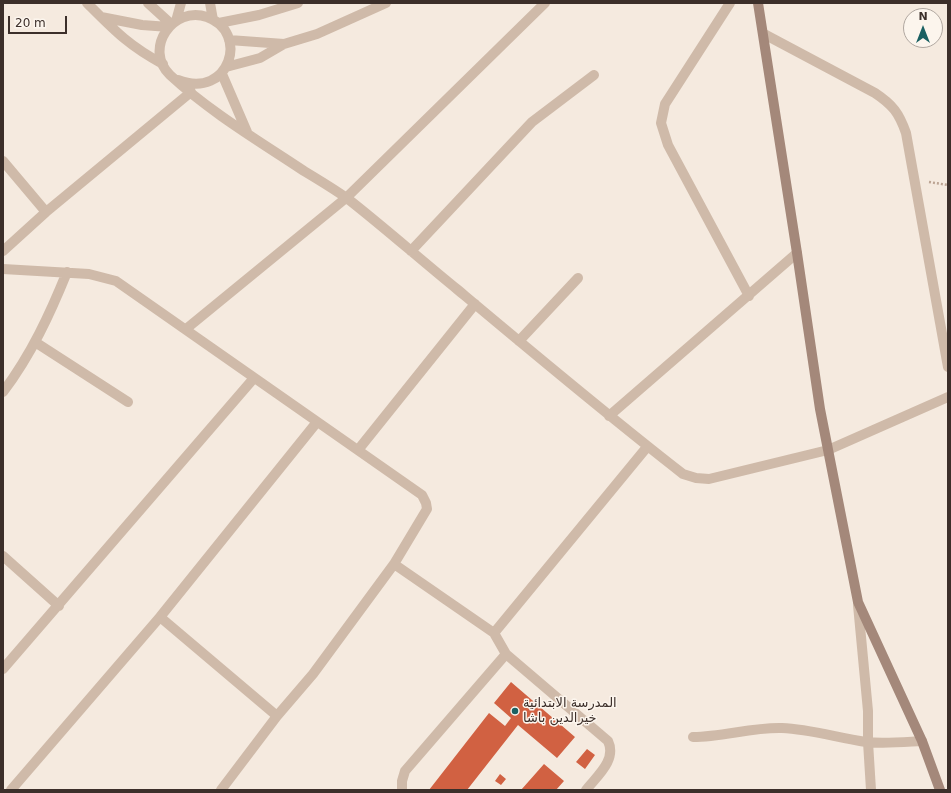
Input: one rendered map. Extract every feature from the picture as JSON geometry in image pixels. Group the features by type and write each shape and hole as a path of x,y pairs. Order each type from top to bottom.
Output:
{"street":[{"path":"87,3 110,28 137,50 163,64"},
{"path":"148,3 172,24"},
{"path":"181,3 172,24 162,38 160,51 163,64 169,74 213,110 346,198 609,416 683,474 696,478 709,479 828,450 948,397"},
{"path":"178,80 189,85 201,85 212,81 224,70 231,54 229,40 225,31 216,21 210,3"},
{"path":"101,17 142,25 172,24 180,18 195,15 200,15 216,21 259,15 298,3"},
{"path":"224,70 260,58 284,44 317,34 386,3"},
{"path":"186,329 346,198 545,3"},
{"path":"730,3 665,104 661,123 668,145 749,296"},
{"path":"758,3 764,34 820,409 858,602 868,711 871,790"},
{"path":"764,34 875,93 889,102 899,114 906,133 948,367"},
{"path":"229,40 284,44"},
{"path":"224,70 248,134"},
{"path":"411,251 532,122 594,75"},
{"path":"3,252 46,212 191,92"},
{"path":"3,160 46,212"},
{"path":"609,416 797,253"},
{"path":"3,269 88,274 116,281 422,495 426,503 426,509 394,564 313,674 277,716 221,790"},
{"path":"3,392 35,342 53,306 67,272"},
{"path":"519,341 578,278"},
{"path":"358,450 475,304"},
{"path":"35,342 128,402"},
{"path":"3,669 59,606 254,378"},
{"path":"11,790 160,617 317,422"},
{"path":"494,633 647,447"},
{"path":"3,556 59,606"},
{"path":"394,564 494,633 506,654 608,741 611,746 610,759 586,790"},
{"path":"858,602 922,741 940,790"},
{"path":"160,617 277,716"},
{"path":"402,790 402,781 405,771 506,654"},
{"path":"693,737 718,736 780,728 814,732 868,742 922,741"}],"building":[{"path":"511,682 575,737 557,758 518,725 467,790 429,790 489,713 505,726 511,718 494,703"},
{"path":"587,749 595,755 585,769 576,762"},
{"path":"544,764 564,781 556,790 521,790"},
{"path":"500,774 506,779 501,785 495,781"}],"place":[{"name":"المدرسة الابتدائية خيرالدين باشا","path":"515,711"}]}
